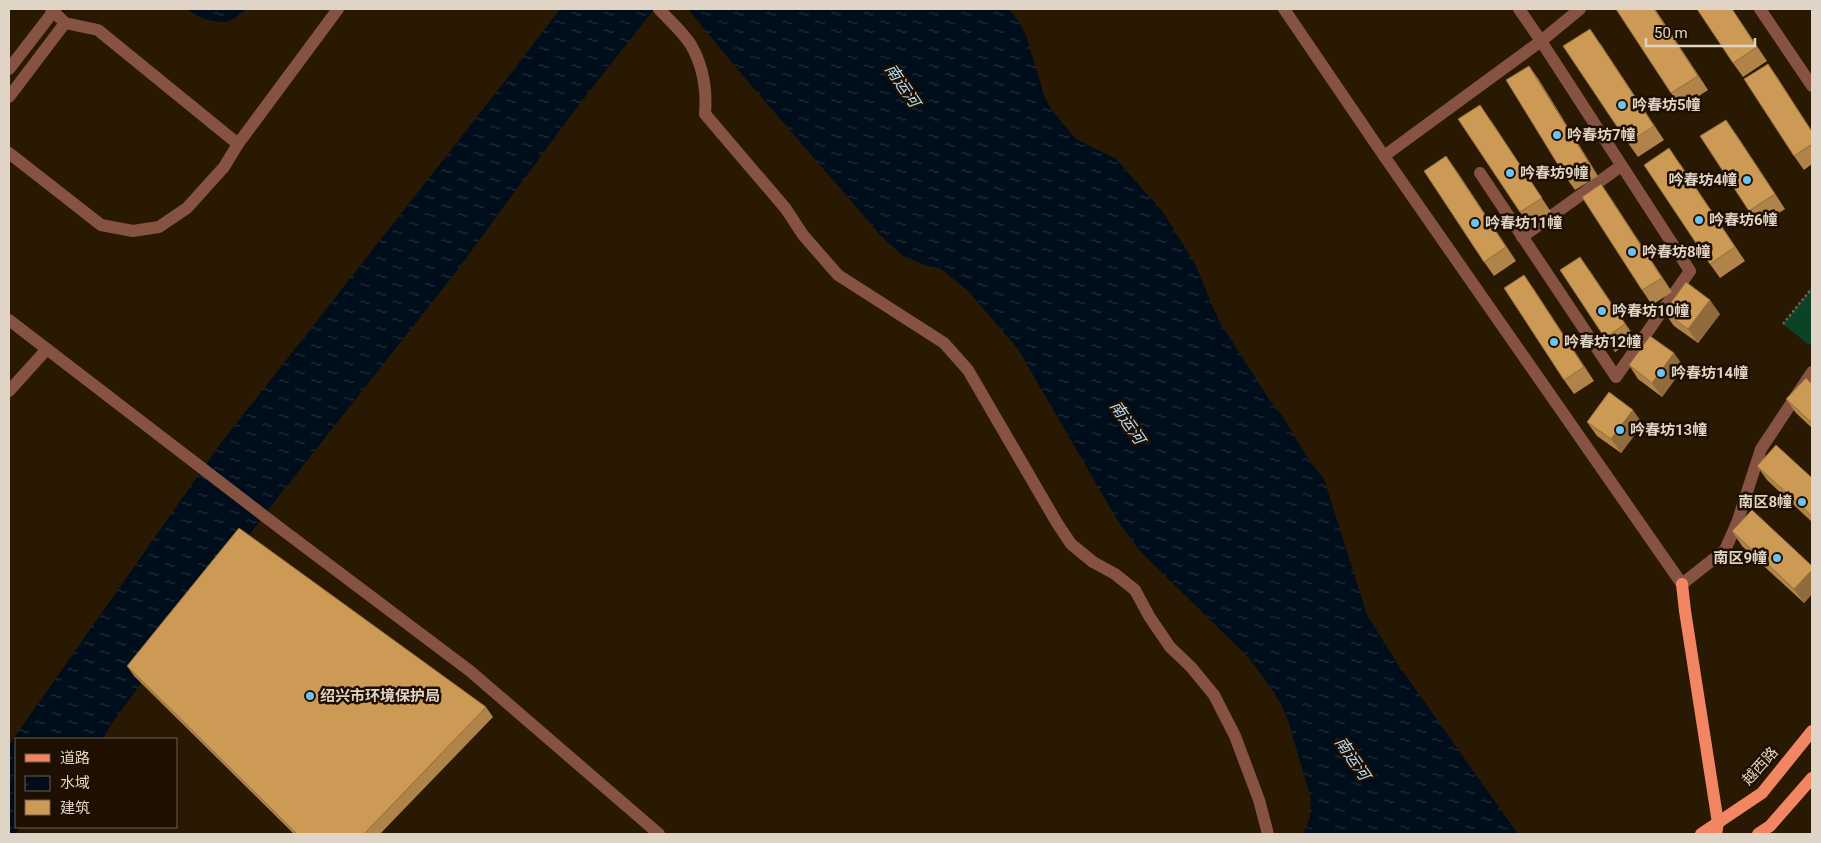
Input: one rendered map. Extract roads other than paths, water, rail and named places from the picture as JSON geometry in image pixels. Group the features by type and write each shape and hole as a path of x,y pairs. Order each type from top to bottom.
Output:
{"main road":[{"path":"1682,584 1717,828"},
{"name":"越西路","path":"1701,834 1717,828 1762,793 1812,731"},
{"path":"1758,834 1770,826 1812,778"}],"street":[{"path":"9,153 100,225 134,231 159,227 188,208 224,167 238,144 338,9"},
{"path":"659,9 690,44 704,75 705,114 786,209 803,236 838,275 944,343 968,370 1071,544 1093,562 1115,574 1135,590 1149,616 1170,647 1191,666 1214,695 1235,736 1259,800 1268,834"},
{"path":"1284,9 1682,584 1726,550 1737,523 1760,449 1812,372"},
{"path":"1480,173 1616,378 1690,271 1519,9"},
{"path":"1384,156 1541,41 1580,9"},
{"path":"1760,9 1812,86"},
{"path":"9,70 52,10 65,22 98,30 238,144"},
{"path":"9,97 65,22"},
{"path":"1522,237 1621,166"},
{"path":"9,320 470,671 658,834"},
{"path":"9,391 47,349"}],"water":[{"path":"187,9 247,9 230,21 219,22 207,20"},
{"path":"560,9 654,9 571,115 456,272 264,515 110,726 104,738 15,738 15,828 20,828 15,834 9,834 9,745 221,443"},
{"name":"南运河","path":"688,9 1009,9 1020,23 1027,38 1045,98 1051,109 1076,139 1116,159 1163,212 1195,264 1219,321 1311,463 1324,479 1367,615 1399,666 1518,834 1303,834 1310,817 1311,799 1288,720 1271,688 1249,658 1139,550 1116,518 1018,349 968,291 940,268 927,266 902,255 882,237"}],"place":[{"name":"吟春坊5幢","path":"1622,105"},
{"name":"吟春坊7幢","path":"1557,135"},
{"name":"吟春坊9幢","path":"1510,173"},
{"name":"吟春坊4幢","path":"1747,180"},
{"name":"吟春坊6幢","path":"1699,220"},
{"name":"吟春坊11幢","path":"1475,223"},
{"name":"吟春坊8幢","path":"1632,252"},
{"name":"吟春坊10幢","path":"1602,311"},
{"name":"吟春坊12幢","path":"1554,342"},
{"name":"吟春坊14幢","path":"1661,373"},
{"name":"吟春坊13幢","path":"1620,430"},
{"name":"南区8幢","path":"1802,502"},
{"name":"南区9幢","path":"1777,558"},
{"name":"绍兴市环境保护局","path":"310,696"}]}
